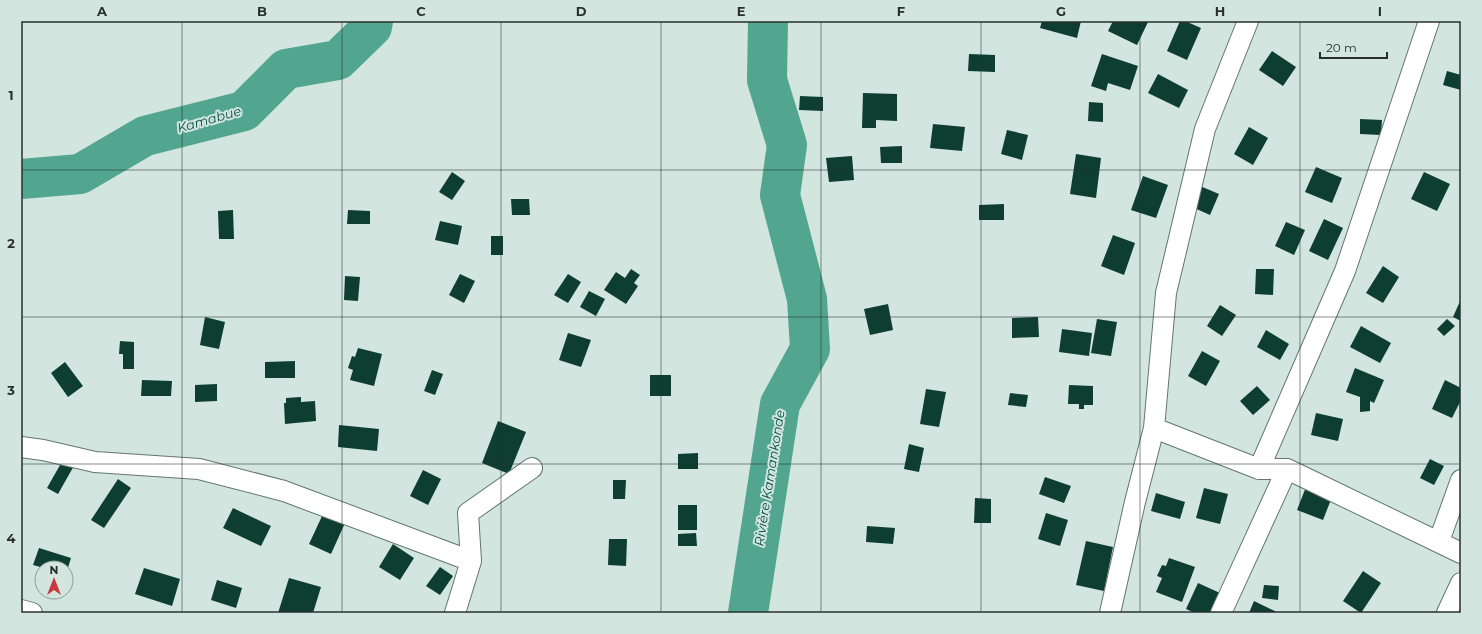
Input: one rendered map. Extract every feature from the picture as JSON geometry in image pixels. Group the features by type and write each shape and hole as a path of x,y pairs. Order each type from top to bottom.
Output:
{"street":[{"path":"1110,613 1135,502 1154,428 1166,292 1206,129 1248,21"},
{"path":"1259,469 1345,271 1429,21"},
{"path":"1154,428 1259,469 1287,469 1439,541 1461,553"},
{"path":"21,447 43,450 94,462 200,469 284,491 471,561"},
{"path":"455,613 471,561 468,513 532,468"},
{"path":"1221,613 1287,469"},
{"path":"1439,541 1461,480"},
{"path":"1447,613 1461,583"},
{"path":"21,610 32,613"}],"building":[{"path":"1042,21 1081,21 1077,38 1040,28"},
{"path":"1113,21 1148,22 1137,45 1108,31"},
{"path":"1180,21 1185,21 1201,28 1187,60 1167,51"},
{"path":"1272,51 1296,67 1283,86 1259,70"},
{"path":"969,54 995,55 995,72 968,71"},
{"path":"1102,54 1138,66 1130,90 1108,83 1106,91 1091,86"},
{"path":"1447,71 1461,75 1461,90 1443,85"},
{"path":"1158,74 1188,90 1179,108 1148,93"},
{"path":"863,93 897,94 897,121 876,120 876,128 862,128"},
{"path":"800,96 823,97 823,111 799,110"},
{"path":"1089,102 1103,103 1103,122 1088,121"},
{"path":"1360,119 1382,120 1381,135 1360,134"},
{"path":"933,124 965,127 962,151 930,148"},
{"path":"1249,127 1268,138 1253,165 1234,154"},
{"path":"1007,130 1028,135 1022,160 1001,154"},
{"path":"902,146 902,163 881,163 880,147"},
{"path":"1076,154 1101,158 1096,198 1070,194"},
{"path":"852,156 854,180 829,182 826,158"},
{"path":"1316,167 1342,178 1332,203 1305,192"},
{"path":"452,172 465,181 452,200 439,192"},
{"path":"1424,172 1450,184 1437,211 1411,199"},
{"path":"1143,176 1168,185 1156,218 1131,210"},
{"path":"1200,186 1219,194 1210,215 1192,207"},
{"path":"511,199 529,199 530,215 512,215"},
{"path":"1004,204 1004,220 979,220 979,205"},
{"path":"233,210 234,239 219,239 218,211"},
{"path":"348,210 370,211 370,224 347,224"},
{"path":"1324,219 1343,228 1328,260 1309,251"},
{"path":"440,221 462,226 458,245 435,240"},
{"path":"1286,222 1305,230 1294,255 1275,246"},
{"path":"1113,235 1135,243 1124,275 1101,266"},
{"path":"491,236 503,236 503,255 491,255"},
{"path":"1383,266 1399,277 1383,303 1366,293"},
{"path":"631,269 640,275 634,283 638,286 626,304 604,290 616,272 625,278"},
{"path":"1256,269 1274,269 1273,295 1255,294"},
{"path":"460,274 475,281 464,303 449,295"},
{"path":"568,274 581,282 568,303 554,295"},
{"path":"345,276 360,277 358,301 344,300"},
{"path":"589,291 605,299 596,316 580,307"},
{"path":"1461,299 1461,321 1453,317"},
{"path":"888,304 893,330 870,335 864,309"},
{"path":"1220,305 1236,315 1222,336 1207,326"},
{"path":"205,317 225,322 219,349 200,345"},
{"path":"1038,317 1039,337 1012,338 1012,318"},
{"path":"1097,319 1117,322 1111,356 1091,353"},
{"path":"1447,319 1455,326 1444,336 1437,329"},
{"path":"1361,326 1391,343 1380,363 1350,347"},
{"path":"1062,329 1092,333 1089,356 1059,352"},
{"path":"1266,330 1289,344 1280,360 1257,347"},
{"path":"568,333 591,340 581,367 559,360"},
{"path":"120,341 134,342 134,369 123,369 123,354 119,354"},
{"path":"358,348 382,354 374,386 350,380 353,370 348,368 352,356 355,357"},
{"path":"1202,351 1220,361 1206,386 1188,376"},
{"path":"295,361 295,378 265,378 265,362"},
{"path":"65,362 83,386 68,397 51,373"},
{"path":"1355,368 1384,380 1374,403 1370,401 1370,411 1360,412 1360,397 1346,392"},
{"path":"432,370 443,374 435,395 424,391"},
{"path":"650,375 671,375 671,396 650,396"},
{"path":"142,380 172,381 171,396 141,396"},
{"path":"1445,380 1461,388 1461,400 1452,418 1432,409"},
{"path":"217,384 217,401 195,402 195,385"},
{"path":"1069,385 1093,386 1093,405 1084,405 1084,409 1079,409 1079,404 1068,404"},
{"path":"1257,386 1270,400 1253,415 1240,401"},
{"path":"926,389 946,392 939,427 920,424"},
{"path":"1010,393 1028,395 1026,407 1008,405"},
{"path":"301,397 301,402 315,401 316,421 285,424 284,403 286,403 286,398"},
{"path":"1316,413 1343,419 1338,441 1311,435"},
{"path":"498,421 526,432 509,474 482,463"},
{"path":"339,425 379,429 377,451 338,447"},
{"path":"909,444 924,448 919,472 904,469"},
{"path":"698,453 698,469 678,469 678,454"},
{"path":"64,458 75,464 58,494 47,488"},
{"path":"1430,459 1444,466 1434,485 1420,478"},
{"path":"423,470 441,479 428,505 410,496"},
{"path":"1045,477 1071,486 1064,503 1039,494"},
{"path":"118,479 131,488 104,528 91,520"},
{"path":"613,480 626,480 625,499 613,499"},
{"path":"1306,487 1332,497 1323,520 1297,510"},
{"path":"1204,488 1228,494 1220,524 1196,518"},
{"path":"1156,493 1185,502 1180,519 1151,511"},
{"path":"975,498 991,499 991,523 974,523"},
{"path":"678,505 697,505 697,530 678,530"},
{"path":"233,508 271,526 261,546 223,528"},
{"path":"1046,513 1068,520 1060,546 1038,539"},
{"path":"323,514 345,523 331,554 309,544"},
{"path":"867,526 895,528 893,544 866,542"},
{"path":"696,533 697,546 678,546 678,534"},
{"path":"609,539 627,539 626,566 608,565"},
{"path":"1086,541 1113,547 1104,591 1076,585"},
{"path":"393,544 414,558 400,580 379,567"},
{"path":"39,548 71,558 70,560 35,560"},
{"path":"1169,558 1195,567 1182,602 1156,592 1162,578 1157,576 1162,565 1166,566"},
{"path":"440,567 453,576 440,595 426,586"},
{"path":"144,568 180,579 172,606 135,594"},
{"path":"1363,571 1381,583 1361,613 1343,601"},
{"path":"289,578 321,587 313,613 278,613"},
{"path":"217,580 242,588 236,608 211,600"},
{"path":"1198,583 1220,593 1211,613 1195,613 1186,609"},
{"path":"1264,585 1279,586 1278,600 1262,598"},
{"path":"1254,601 1279,613 1249,613"}],"waterway":[{"name":"Kamabue","path":"21,179 80,174 145,136 244,111 286,69 338,60 372,27 373,21"},
{"name":"Rivière Kamankonde","path":"748,613 780,404 810,349 807,299 780,195 787,145 767,80 768,21"}]}
